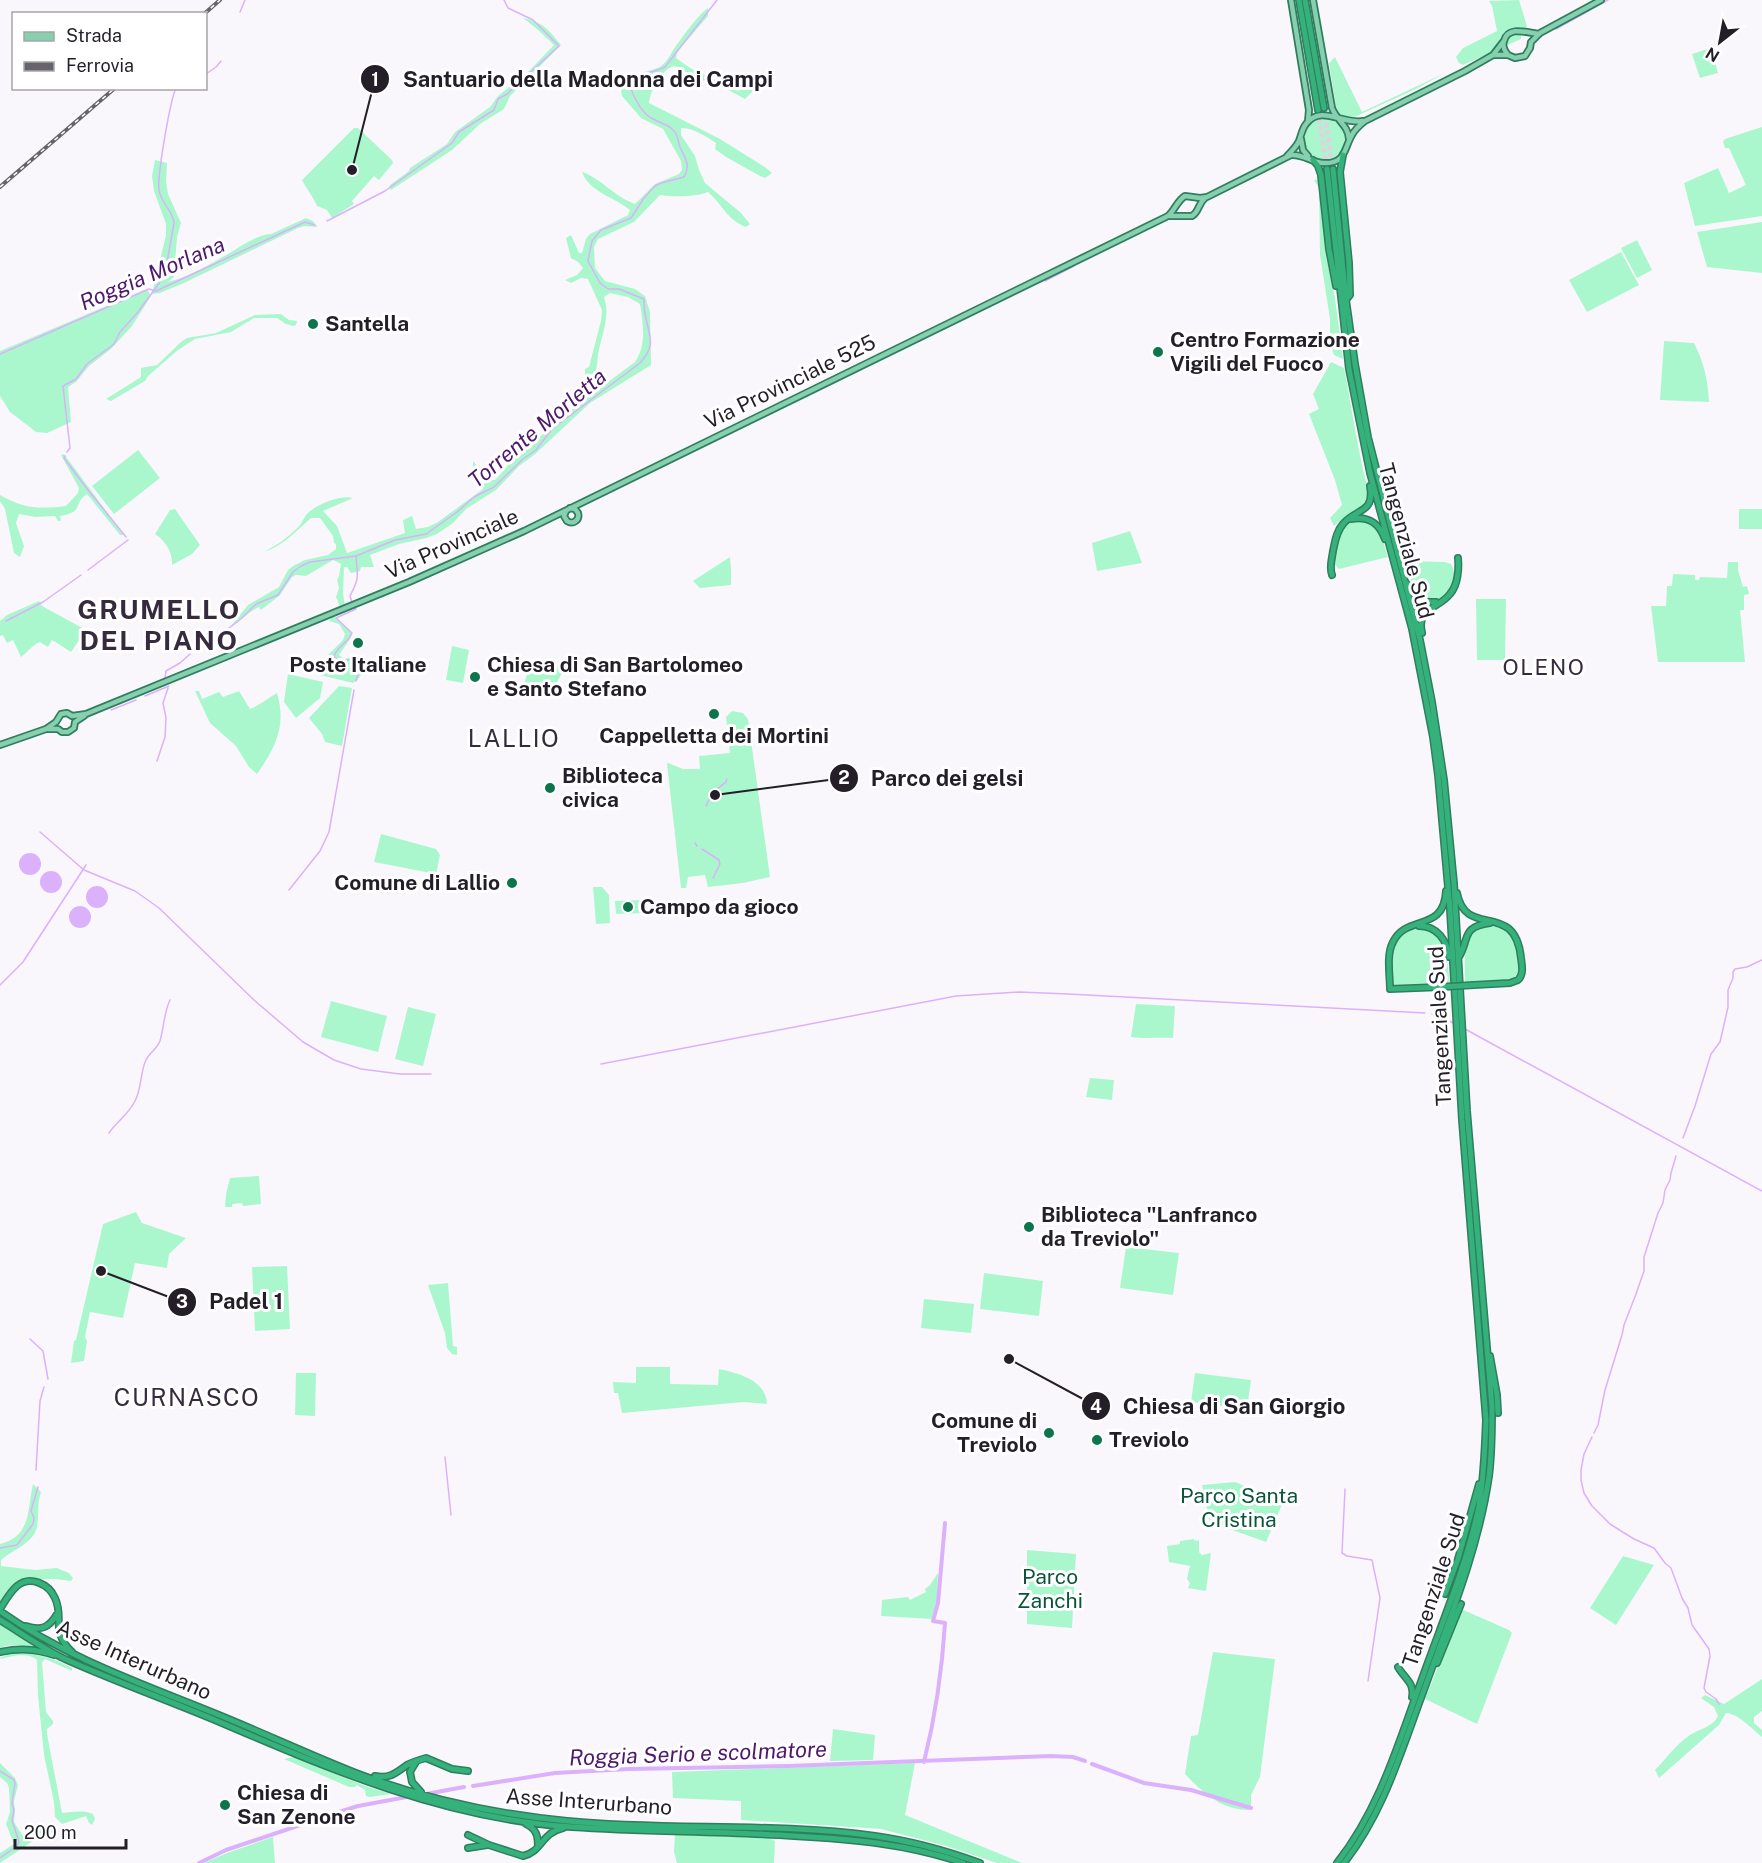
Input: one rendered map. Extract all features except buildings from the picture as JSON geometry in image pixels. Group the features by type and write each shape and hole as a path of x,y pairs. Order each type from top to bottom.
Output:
{"highway":[{"path":"1299,0 1321,109 1305,0"},
{"path":"1312,159 1318,165 1321,174 1335,283 1343,299 1350,295 1340,166 1343,155"},
{"name":"Tangenziale Sud","path":"1330,169 1349,369 1369,469 1420,640 1444,780 1454,884 1458,958 1461,1120 1492,1406 1490,1465 1482,1515 1465,1574 1389,1787 1344,1863"},
{"name":"Tangenziale Sud","path":"1343,299 1368,437 1403,584 1433,737 1445,839 1455,1019 1459,1037 1491,1396"},
{"path":"1332,561 1338,533 1342,526 1364,510 1370,502 1369,469"},
{"path":"1349,519 1366,518 1378,526 1384,537 1395,572 1403,584 1423,601 1440,602"},
{"path":"1420,640 1424,615 1431,607 1448,597 1456,582 1457,571"},
{"path":"1445,839 1446,891 1443,907 1433,918 1400,933 1391,945 1390,989 1510,983 1517,981 1521,976 1520,952 1516,937 1509,928 1469,914 1462,907 1454,884"},
{"path":"1458,958 1470,930 1478,925 1495,922"},
{"path":"1412,926 1431,928 1438,932 1445,942 1449,954 1454,1001"},
{"path":"1492,1406 1498,1413"},
{"name":"Tangenziale Sud","path":"1358,1838 1393,1759 1469,1545 1479,1504 1486,1420 1492,1406"},
{"path":"1445,1594 1460,1553 1479,1485 1486,1420"},
{"path":"58,1612 51,1624 39,1629 14,1621 1,1609 18,1585 34,1582 47,1587 56,1600 58,1612 59,1633 64,1643 76,1656"},
{"path":"1432,1667 1436,1665 1461,1604"},
{"name":"Asse Interurbano","path":"0,1620 63,1658 221,1723 355,1775 436,1803 479,1811 570,1821 775,1828 878,1836 942,1851 980,1863"},
{"name":"Asse Interurbano","path":"14,1621 76,1656 355,1775 519,1822 571,1827 858,1840 963,1863"},
{"path":"0,1652 32,1649 63,1658"},
{"path":"1393,1759 1395,1745 1413,1690 1398,1667"},
{"path":"355,1775 381,1777 398,1773 408,1764 428,1758 452,1769 468,1771"},
{"path":"417,1761 412,1766 411,1779 424,1795"},
{"path":"519,1822 535,1830 538,1847"},
{"path":"468,1835 489,1845 523,1856 529,1855 551,1832 571,1827"},
{"path":"468,1848 489,1845"},
{"name":"Tangenziale Sud","path":"1337,1863 1352,1848"}],"main road":[{"path":"1287,156 1301,136 1308,121 1309,110 1291,0"},
{"path":"1168,216 1179,200 1185,196 1194,198 1207,196 1287,156 1298,155 1328,163 1343,155 1348,148 1346,127 1332,110 1313,0"},
{"path":"1493,55 1508,55 1515,58 1525,56 1531,42 1539,34 1601,0"},
{"path":"1349,140 1365,121 1466,71 1493,55 1512,31 1539,34"},
{"path":"1525,33 1531,42"},
{"path":"1503,42 1504,50 1508,55"},
{"path":"1308,121 1322,115 1330,115 1350,122 1365,121"},
{"path":"1301,136 1303,150 1312,159"},
{"path":"1168,216 1187,218 1194,215 1207,196"},
{"path":"1194,198 1198,206"},
{"path":"1177,206 1182,216"},
{"name":"Via Provinciale 525","path":"539,523 1168,216"},
{"path":"551,517 573,522 589,500"},
{"path":"566,519 564,515 568,509 577,510 579,516"},
{"name":"Via Provinciale","path":"86,714 430,573 539,523"},
{"path":"0,745 46,729 56,722 61,714 67,713 75,722 74,728 70,731 46,729"},
{"path":"72,716 86,714"},
{"path":"75,722 86,714"},
{"path":"56,722 58,729"}],"green space":[{"path":"1519,0 1527,26 1521,33 1521,39 1463,65 1459,63 1456,57 1463,48 1497,31 1489,1"},
{"path":"708,8 708,16 677,52 676,58 690,68 738,91 754,87 753,91 745,99 674,66 664,72 657,81 649,103 720,139 772,173 765,178 760,176 715,149 716,143 708,138 695,131 681,128 681,135 695,156 705,183 741,213 750,224 746,227 739,224 708,192 684,196 660,195 634,222 598,239 594,247 595,268 605,281 635,289 645,296 650,312 651,365 590,403 519,466 496,490 466,509 453,523 437,534 399,544 370,555 374,567 361,567 360,571 351,573 347,567 344,567 345,605 340,607 336,597 341,564 333,560 306,576 292,577 280,595 261,610 259,607 255,609 231,626 248,605 279,587 288,570 293,566 305,560 328,555 336,549 333,536 320,518 311,518 283,542 264,552 292,533 310,511 328,501 353,498 323,511 337,526 347,553 405,533 403,520 412,516 416,529 428,527 483,489 484,480 473,466 473,461 489,480 495,480 512,460 561,417 635,362 643,341 640,304 628,297 610,293 604,297 606,319 596,369 594,374 585,375 585,369 589,367 602,310 588,279 581,278 571,283 565,280 577,275 583,268 571,258 566,238 571,235 579,253 582,253 590,234 628,215 630,210 597,190 582,172 635,204 655,184 679,174 682,170 681,161 663,129 641,118 622,96 621,88 623,82 628,78 661,66 692,24"},
{"path":"523,18 545,27 561,45 510,96 504,109 480,124 452,150 391,190 390,185 410,168 447,144 455,132 490,107 498,96 530,70 554,45"},
{"path":"1711,48 1718,73 1700,78 1692,54"},
{"path":"1335,57 1362,112 1445,73 1350,119 1340,115 1336,106 1329,63"},
{"path":"1325,119 1333,120 1340,125 1345,132 1345,148 1340,155 1333,160 1325,161 1317,160 1310,155 1305,148 1304,140 1305,132 1310,125 1317,120"},
{"path":"1762,127 1762,216 1695,226 1684,183 1718,168 1729,193 1746,185 1729,148 1725,148 1723,142 1725,139"},
{"path":"354,128 358,128 393,163 379,180 374,176 352,201 354,204 332,218 327,210 317,206 302,180"},
{"path":"155,160 167,163 168,194 181,223 177,237 174,277 168,282 199,270 254,239 306,218 313,221 317,227 298,228 184,283 152,294 166,235 166,224 154,191 152,176"},
{"path":"1317,168 1327,260 1335,298 1343,359 1334,355 1330,343 1330,319 1320,255 1319,188 1314,180 1317,180"},
{"path":"1762,222 1762,273 1707,267 1697,232"},
{"path":"1637,240 1652,270 1637,278 1621,248"},
{"path":"1621,252 1639,285 1587,312 1569,280"},
{"path":"147,289 151,296 132,326 111,349 89,366 76,382 68,387 71,422 47,433 36,432 10,412 0,396 0,351"},
{"path":"281,314 289,320 297,321 296,325 286,324 277,318 254,318 231,332 195,339 178,350 145,381 111,401 106,399 141,377 141,368 157,365 187,338 216,333 255,315"},
{"path":"1664,341 1694,343 1705,372 1709,402 1660,400"},
{"path":"1331,362 1344,368 1358,448 1368,488 1365,505 1334,526 1330,518 1342,505 1335,480 1309,414 1319,409 1313,394"},
{"path":"138,450 160,478 114,514 92,486"},
{"path":"64,454 124,535 120,535 87,494 80,501 76,510 60,516 61,521 58,521 55,516 35,517 19,514 16,523 24,546 20,557 14,553 0,495 32,507 66,506 78,493 79,488 61,455"},
{"path":"175,509 200,545 192,554 172,565 168,547 155,534 170,510"},
{"path":"1739,509 1762,509 1762,529 1739,529"},
{"path":"1356,520 1375,527 1388,557 1339,569 1334,563 1339,538 1344,525"},
{"path":"1130,531 1142,563 1097,571 1092,543"},
{"path":"730,557 731,585 700,588 693,581"},
{"path":"1407,561 1451,564 1454,581 1451,589 1439,599 1431,601 1423,599 1412,586"},
{"path":"1728,562 1738,562 1743,587 1747,586 1749,594 1744,595 1744,610 1740,610 1745,662 1658,662 1651,606 1666,606 1667,586 1672,586 1673,574 1695,575 1695,580 1699,580 1700,577 1727,578"},
{"path":"1476,599 1506,599 1505,660 1477,660"},
{"path":"39,601 42,606 86,630 71,652 52,640 48,647 40,642 37,643 21,657 13,640 7,643 3,635 0,636 0,621 7,615"},
{"path":"334,617 352,633 339,655 344,659 357,656 362,660 364,670 353,683 320,675 328,655 343,640 345,634 339,624 329,621"},
{"path":"452,646 469,650 463,683 446,680"},
{"path":"536,660 565,668 550,694 524,684 531,662"},
{"path":"288,674 323,682 320,698 296,718 284,702"},
{"path":"339,686 352,688 342,746 325,742 322,734 309,718"},
{"path":"195,691 199,691 202,699 219,692 223,697 239,691 250,709 277,693 281,716 280,726 274,746 257,774 249,767 236,746 210,723"},
{"path":"732,711 743,713 748,719 770,877 708,887 705,875 688,877 686,888 681,888 667,764 683,769 700,769 699,756 730,753 726,717"},
{"path":"381,834 436,849 440,855 436,874 374,862"},
{"path":"593,887 602,887 609,895 610,923 596,924"},
{"name":"Campo da gioco","path":"641,900 642,913 616,914 615,901"},
{"path":"1493,925 1508,932 1518,948 1520,958 1516,974 1511,980 1465,983 1465,955 1470,938 1482,927"},
{"path":"1419,928 1435,934 1444,948 1450,983 1392,986 1392,958 1396,941 1408,930"},
{"path":"331,1001 387,1016 378,1052 321,1037"},
{"path":"1136,1004 1175,1006 1173,1038 1131,1037"},
{"path":"408,1007 436,1014 423,1066 395,1059"},
{"path":"1090,1078 1114,1080 1112,1100 1086,1097"},
{"path":"259,1176 261,1204 243,1206 242,1203 225,1207 230,1178"},
{"path":"136,1212 142,1223 186,1238 169,1254 167,1268 135,1263 123,1318 90,1312 85,1337 87,1341 84,1361 71,1363 74,1341 103,1224"},
{"path":"1126,1247 1179,1253 1173,1295 1120,1288"},
{"path":"287,1266 290,1329 255,1331 252,1267"},
{"path":"984,1273 1043,1281 1039,1316 980,1309"},
{"path":"448,1283 453,1346 457,1347 457,1355 452,1354 447,1348 445,1333 428,1285"},
{"path":"924,1299 974,1304 971,1333 921,1328"},
{"path":"636,1367 670,1367 670,1384 718,1385 719,1369 734,1373 756,1383 762,1389 767,1404 744,1402 622,1413 618,1393 614,1393 613,1382 636,1383"},
{"path":"296,1373 316,1373 315,1416 295,1415"},
{"path":"1195,1373 1251,1380 1247,1409 1191,1402"},
{"name":"Parco Santa Cristina","path":"1235,1482 1283,1502 1266,1542 1210,1522 1202,1485"},
{"path":"33,1484 41,1492 35,1533 27,1542 1,1560 1,1566 36,1570 57,1568 69,1573 73,1578 71,1581 20,1580 0,1602 0,1544 18,1535 23,1528"},
{"path":"1194,1539 1199,1540 1199,1552 1202,1555 1211,1553 1206,1591 1188,1588 1190,1583 1187,1579 1190,1566 1169,1562 1167,1546"},
{"name":"Parco Zanchi","path":"1027,1550 1076,1554 1072,1628 1027,1624"},
{"path":"1623,1556 1654,1565 1616,1625 1590,1608"},
{"path":"938,1573 937,1602 933,1619 881,1616 882,1600 908,1597 910,1600 926,1592 925,1589"},
{"path":"1461,1609 1512,1633 1477,1724 1425,1699"},
{"path":"0,1623 37,1646 10,1645 0,1648"},
{"path":"1213,1652 1275,1659 1260,1777 1251,1795 1251,1807 1248,1810 1229,1807 1213,1799 1185,1774 1191,1736 1198,1735"},
{"path":"12,1653 43,1656 72,1668 72,1671 45,1659 42,1662 46,1712 53,1721 47,1729 47,1734 62,1813 93,1814 95,1819 92,1825 86,1816 62,1824 55,1817 44,1755 37,1660 25,1655 0,1658"},
{"path":"1762,1679 1762,1711 1754,1717 1754,1723 1762,1730 1762,1737 1740,1719 1726,1713 1719,1725 1659,1778 1655,1770 1676,1747 1690,1735 1716,1720 1718,1716 1714,1707 1701,1698 1705,1695 1724,1704"},
{"path":"833,1729 875,1735 873,1760 830,1761"},
{"path":"294,1757 391,1794 366,1796 365,1790 357,1785 349,1787 284,1759"},
{"path":"0,1763 15,1778 18,1785 14,1801 14,1822 24,1838 42,1827 51,1825 56,1826 57,1829 45,1833 0,1863 0,1853 14,1844 6,1824 10,1812 9,1788 0,1777"},
{"path":"915,1763 905,1815 1022,1863 997,1863 946,1846 881,1829 741,1820 741,1801 673,1798 672,1772"},
{"path":"675,1833 768,1838 775,1841 774,1863 677,1863 674,1852"},
{"path":"273,1837 275,1863 204,1863 227,1853"}],"shaded area":[{"path":"30,853 38,856 41,864 38,872 30,875 22,872 19,864 22,856"},
{"path":"51,871 59,874 62,882 59,890 51,893 43,890 40,882 43,874"},
{"path":"97,886 105,889 108,897 105,905 97,908 89,905 86,897 89,889"},
{"path":"80,906 88,909 91,917 88,925 80,928 72,925 69,917 72,909"}],"waterway":[{"name":"Roggia Morlana","path":"240,12 245,0"},
{"name":"Roggia Morlana","path":"327,221 385,191 452,143 459,132 494,110 498,99 507,94 559,46 533,20 508,8 504,0"},
{"name":"Torrente Morletta","path":"224,632 256,604 278,595 293,572 301,566 310,562 356,556 395,540 426,534 474,497 494,487 523,459 536,450 552,429 645,357 650,346 650,337 644,299 619,289 608,289 600,283 588,261 592,241 601,230 631,218 655,186 684,177 687,169 686,162 676,134 669,126 649,117 644,112 633,94 631,84 638,76 665,67 717,0"},
{"path":"1556,29 1608,0"},
{"path":"207,73 221,61"},
{"name":"Roggia Morlana","path":"67,452 70,448 63,386 76,379 87,364 114,344 120,332 160,282 166,268 174,223 160,195 159,182 167,122 175,90"},
{"name":"Roggia Morlana","path":"0,354 149,289 156,291 305,222 315,225"},
{"path":"1045,281 1074,266"},
{"name":"Roggia Morlana","path":"65,456 64,458 84,485 126,537"},
{"name":"Roggia Morlana","path":"88,570 128,540"},
{"path":"352,602 350,596 357,578 356,557"},
{"name":"Roggia Morlana","path":"6,621 43,602 81,575"},
{"path":"355,607 356,609 336,618 352,633 334,657 342,660 360,659 356,681"},
{"name":"Torrente Morletta","path":"194,651 220,635"},
{"name":"Torrente Morletta","path":"165,678 166,671 190,654"},
{"path":"145,696 169,686"},
{"name":"Torrente Morletta","path":"157,761 165,737 166,718 163,703 168,688"},
{"path":"289,890 320,851 329,832 354,690"},
{"path":"111,710 136,700"},
{"path":"706,806 727,779"},
{"path":"40,832 84,870 135,891 159,908 254,1000 303,1042 334,1060 361,1069 400,1074 431,1074"},
{"path":"702,849 719,860 720,864 713,878"},
{"name":"Torrente Morletta","path":"0,985 23,962 86,865"},
{"path":"1683,1138 1711,1054 1720,1042 1733,972 1735,969 1747,967 1762,960"},
{"path":"601,1064 956,996 1019,992 1425,1013"},
{"path":"109,1133 135,1101 146,1060 160,1041 170,1000"},
{"path":"1432,1014 1440,1015 1453,1023"},
{"path":"1465,1029 1762,1191"},
{"path":"1594,1433 1624,1325 1644,1271 1644,1257 1663,1203 1676,1156"},
{"path":"30,1339 43,1351 48,1379"},
{"path":"36,1470 40,1401 44,1387"},
{"path":"1592,1437 1584,1454 1581,1470 1584,1493 1592,1506 1610,1524 1654,1548 1671,1568 1688,1608 1692,1625 1709,1649 1710,1656 1704,1688 1719,1704"},
{"path":"445,1457 451,1515"},
{"path":"0,1548 17,1545 33,1524 34,1518 31,1511 38,1487"},
{"path":"1345,1489 1342,1553 1372,1560 1380,1598 1368,1681"},
{"path":"924,1762 935,1710 944,1641 945,1623 933,1621 938,1603 945,1523"},
{"name":"Roggia Serio e scolmatore","path":"473,1786 555,1773 629,1769 789,1766 1051,1756 1073,1757 1085,1761"},
{"path":"1092,1764 1144,1783 1191,1790 1251,1808"},
{"path":"0,1771 15,1783 12,1820 19,1842 0,1858"},
{"name":"Roggia Serio e scolmatore","path":"426,1794 464,1787"},
{"name":"Roggia Serio e scolmatore","path":"199,1863 226,1850 358,1806 412,1796"}],"tunnel":[{"path":"1324,108 1333,169"},
{"path":"1318,111 1327,169"}],"railway":[{"path":"206,12 220,0"},
{"path":"0,187 113,90"}],"place":[{"name":"Santuario della Madonna dei Campi","path":"352,170"},
{"name":"Santella","path":"313,324"},
{"name":"Centro Formazione Vigili del Fuoco","path":"1158,352"},
{"name":"Poste Italiane","path":"358,643"},
{"name":"Chiesa di San Bartolomeo e Santo Stefano","path":"475,677"},
{"name":"Cappelletta dei Mortini","path":"714,714"},
{"name":"Biblioteca civica","path":"550,788"},
{"name":"Parco dei gelsi","path":"715,795"},
{"name":"Comune di Lallio","path":"512,883"},
{"name":"Campo da gioco","path":"628,907"},
{"name":"Biblioteca \"Lanfranco da Treviolo\"","path":"1029,1227"},
{"name":"Padel 1","path":"101,1271"},
{"name":"Chiesa di San Giorgio","path":"1009,1359"},
{"name":"Comune di Treviolo","path":"1049,1433"},
{"name":"Treviolo","path":"1097,1440"},
{"name":"Chiesa di San Zenone","path":"225,1805"}],"district":[{"name":"GRUMELLO DEL PIANO","path":"159,626"},
{"name":"OLENO","path":"1544,667"},
{"name":"LALLIO","path":"514,739"},
{"name":"CURNASCO","path":"187,1398"}]}
